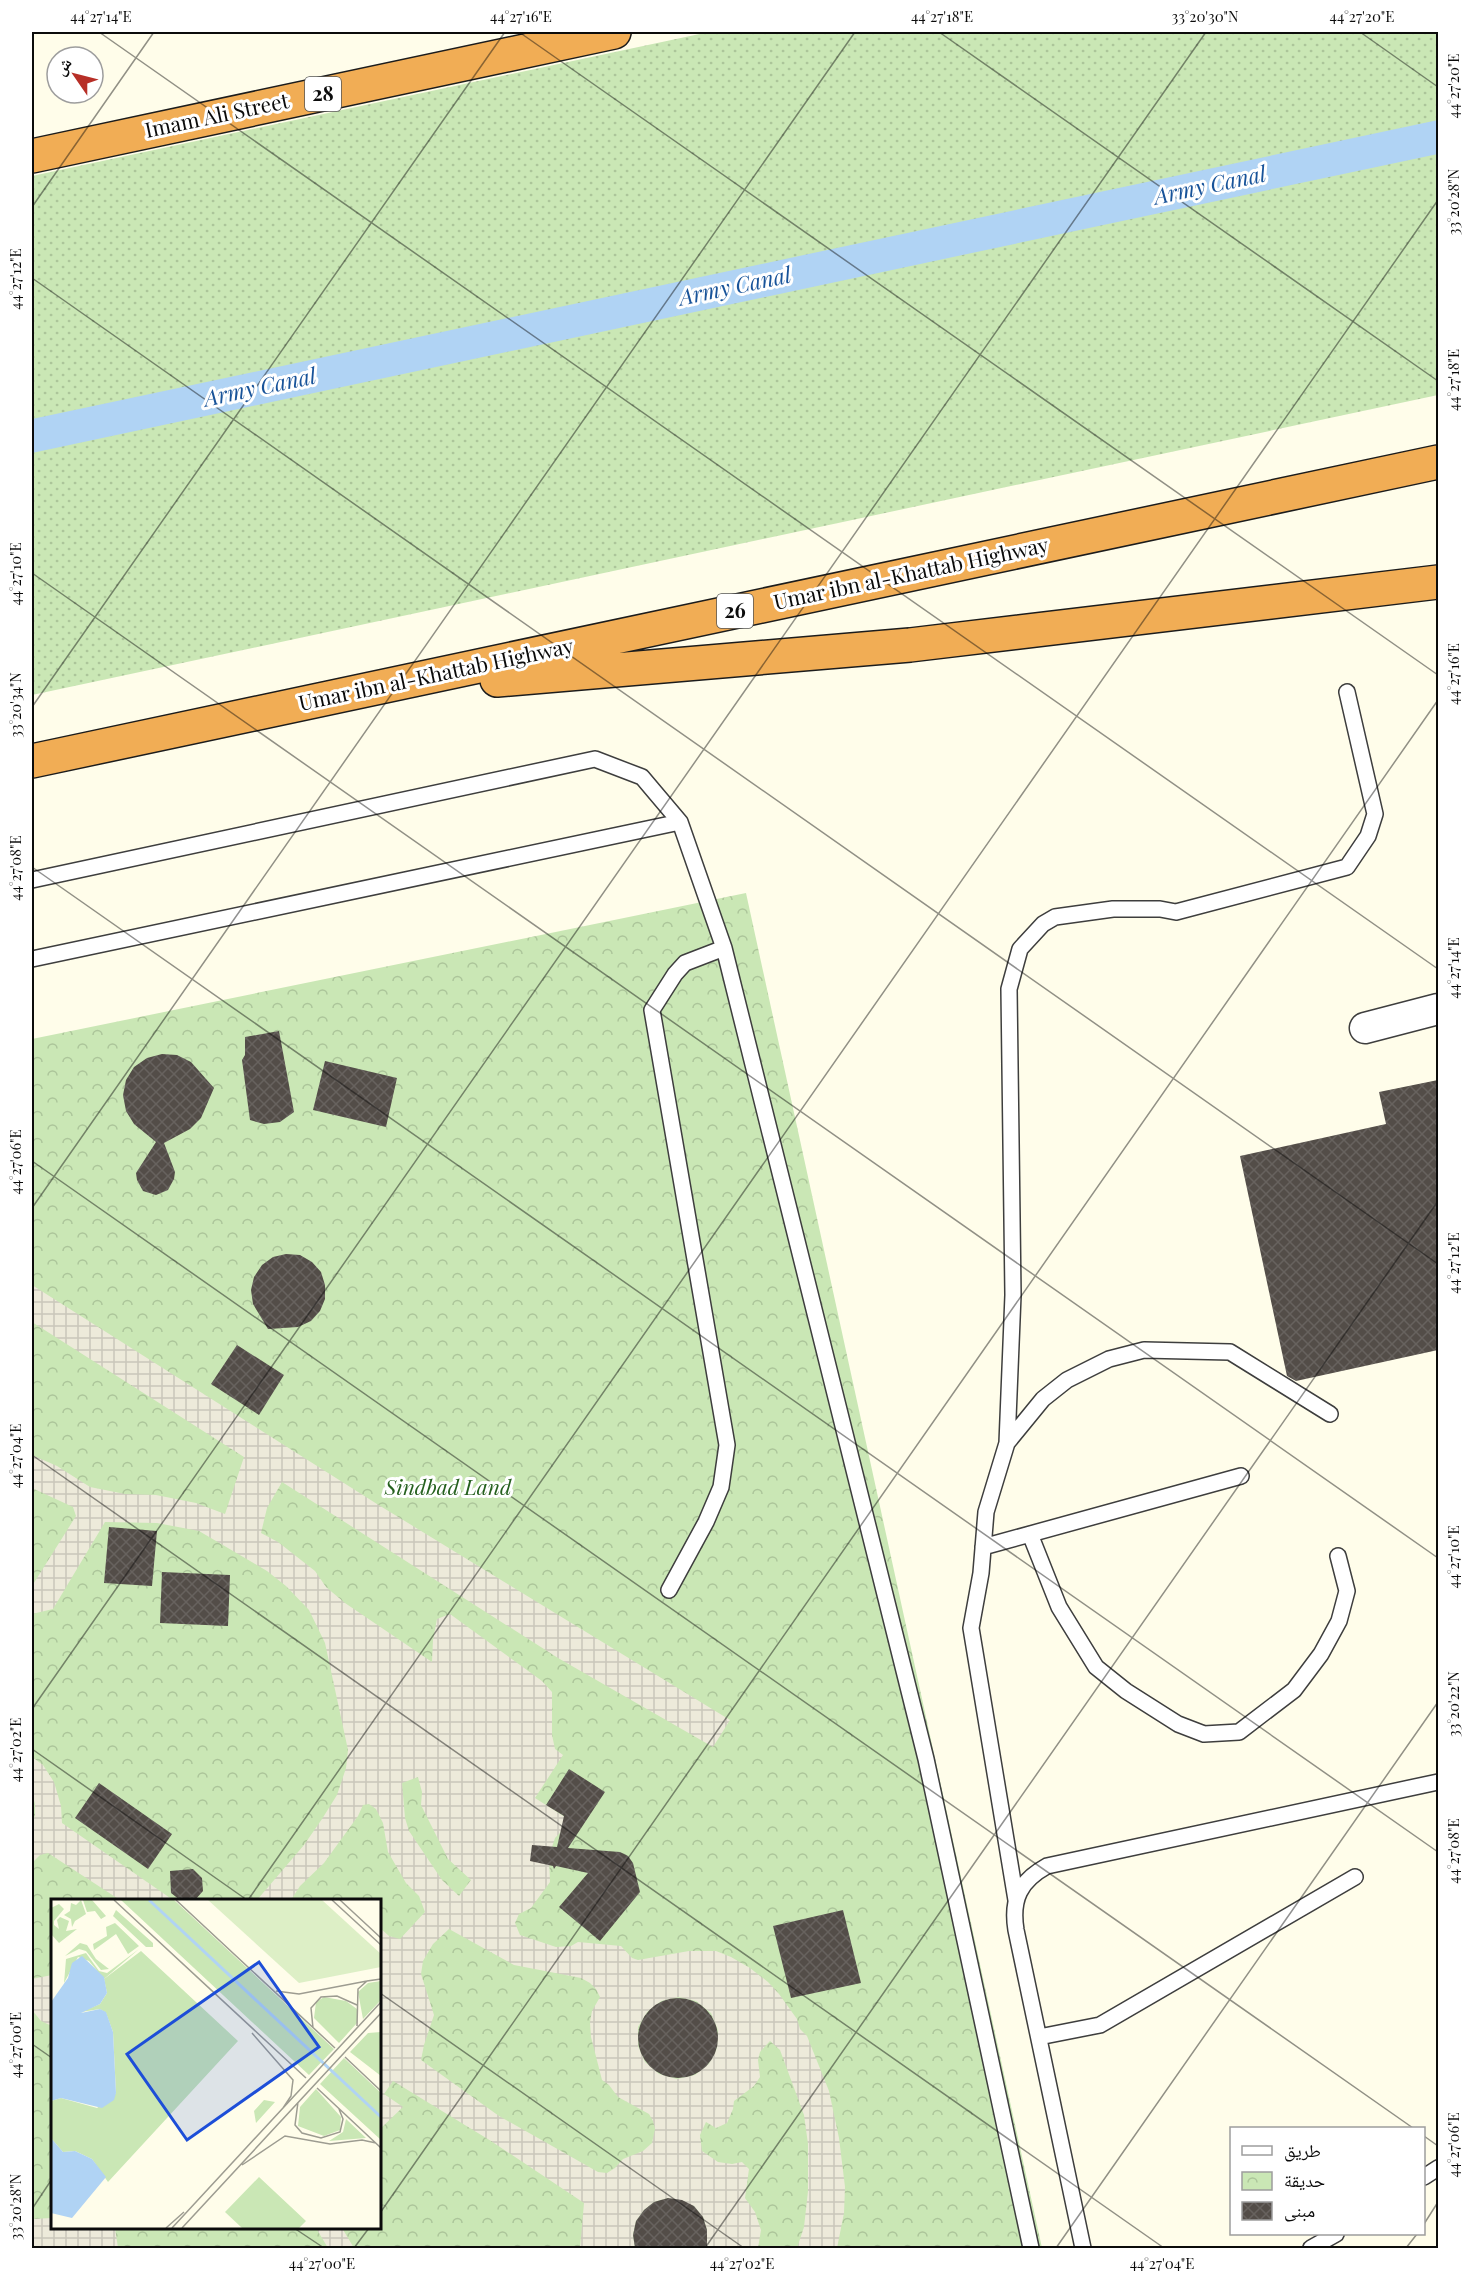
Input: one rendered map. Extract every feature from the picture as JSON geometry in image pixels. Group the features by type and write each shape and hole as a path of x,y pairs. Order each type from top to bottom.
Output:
{"highway":[{"path":"445,68 491,32"},
{"name":"Imam Ali Street","path":"32,156 614,32"},
{"name":"Umar ibn al-Khattab Highway","path":"32,761 1438,462"},
{"path":"358,692 910,645 1438,582"}],"street":[{"path":"1365,1028 1438,1009"}],"lane":[{"path":"1083,2248 1015,1923 1016,1900 971,1628 981,1573 986,1512 1007,1443 1013,1295 1010,989 1020,949 1043,924 1055,916 1113,909 1160,909 1176,912 1347,867 1368,836 1375,814 1347,692"},
{"path":"32,880 595,759 642,777 680,822 724,948 926,1759 1031,2248"},
{"path":"32,959 680,822"},
{"path":"669,1590 706,1522 721,1487 727,1445 652,1010 675,974 685,963 724,948"},
{"path":"1007,1443 1043,1399 1067,1380 1109,1359 1144,1350 1230,1352 1330,1414"},
{"path":"983,1547 1241,1476"},
{"path":"1030,1534 1059,1607 1096,1667 1126,1691 1178,1724 1204,1734 1239,1732 1294,1690 1321,1654 1339,1622 1347,1591 1338,1556"},
{"path":"1016,1900 1023,1885 1047,1866 1438,1782"},
{"path":"1039,2037 1100,2025 1355,1877"},
{"path":"1425,2176 1438,2168"},
{"path":"1311,2248 1334,2235"}],"green space":[{"path":"709,32 1438,32 1438,395 32,695 32,176"},
{"name":"Sindbad Land","path":"746,893 1042,2248 32,2248 32,1039"}],"shaded area":[{"path":"32,1285 377,1504 730,1720 713,1747 558,1658 282,1482 267,1508 261,1533 278,1542 315,1571 326,1587 345,1603 432,1662 437,1619 450,1614 542,1681 552,1692 552,1735 555,1749 563,1755 535,1798 571,1821 555,1838 549,1856 550,1882 531,1908 519,1914 515,1923 520,1935 556,1947 571,1946 578,1942 621,1946 632,1958 638,1960 689,1951 716,1951 750,1968 768,1982 779,1994 797,2019 800,2029 807,2036 829,2091 839,2138 845,2187 844,2213 837,2248 797,2248 804,2227 808,2191 808,2144 804,2115 780,2050 770,2041 760,2052 758,2060 760,2077 754,2086 734,2101 727,2123 716,2128 706,2122 700,2135 702,2151 718,2162 732,2164 742,2162 749,2169 745,2198 755,2212 761,2230 758,2248 705,2248 707,2230 703,2217 694,2206 668,2198 654,2202 636,2221 633,2235 635,2248 580,2248 584,2203 491,2141 393,2081 384,2094 403,2107 381,2128 381,1929 389,1936 400,1939 425,1912 419,1896 406,1883 388,1852 383,1823 376,1809 369,1804 363,1805 358,1816 324,1863 300,1886 292,1899 258,1899 304,1845 322,1819 337,1795 346,1768 348,1750 325,1643 309,1610 286,1586 267,1571 199,1531 157,1523 105,1522 53,1609 32,1614 32,1586 76,1516 73,1507 32,1488 32,1455 57,1466 90,1487 125,1494 156,1495 196,1503 225,1514 244,1457 32,1322","holes":["418,1777 422,1792 421,1805 448,1859 471,1880 459,1896 442,1880 409,1831 405,1818 402,1783","449,1929 514,1965 581,1978 596,1989 600,1997 592,2011 590,2022 591,2037 602,2080 618,2097 649,2114 655,2129 652,2143 643,2151 623,2159 607,2173 598,2172 499,2116 421,2060 434,2015 421,1974 423,1961 433,1944","679,1997 696,2001 711,2013 718,2030 717,2048 709,2064 695,2075 677,2079 659,2074 645,2062 638,2046 638,2027 647,2012 661,2001"]},
{"path":"32,1757 43,1765 54,1782 61,1806 62,1823 172,1899 118,1899 48,1853 40,1855 32,1863 32,1826 35,1804 32,1793"},
{"path":"51,1975 51,2026 41,2021 32,2010 32,1979"},
{"path":"51,2218 51,2229 115,2229 118,2248 32,2248 32,2219"},
{"path":"317,2229 343,2229 354,2248 328,2248"}],"building":[{"path":"279,1031 294,1112 280,1122 264,1124 250,1120 242,1060 245,1055 245,1037"},
{"path":"162,1054 177,1055 191,1062 214,1088 201,1118 190,1129 164,1143 175,1172 174,1179 168,1190 156,1195 143,1191 136,1173 156,1142 134,1124 126,1111 123,1095 126,1080 134,1067 147,1058"},
{"path":"325,1061 397,1078 386,1127 313,1110"},
{"path":"1438,1080 1438,1350 1296,1381 1287,1376 1240,1156 1386,1124 1379,1092"},
{"path":"286,1254 300,1255 312,1262 321,1272 325,1285 325,1299 320,1311 311,1321 298,1327 268,1329 253,1304 251,1290 254,1277 262,1265 273,1257"},
{"path":"237,1345 284,1375 259,1415 211,1384"},
{"path":"109,1527 157,1531 152,1586 104,1583"},
{"path":"162,1572 230,1575 228,1626 160,1623"},
{"path":"569,1769 605,1792 568,1848 620,1852 628,1856 633,1863 640,1892 600,1941 559,1907 588,1873 556,1866 554,1869 553,1866 530,1861 532,1845 557,1847 564,1816 546,1805"},
{"path":"99,1783 172,1834 148,1869 75,1818"},
{"path":"193,1869 202,1878 203,1891 196,1899 179,1899 171,1893 170,1871"},
{"path":"843,1910 861,1983 791,1998 773,1926"},
{"path":"678,1998 693,2001 706,2010 715,2023 718,2038 715,2053 706,2066 693,2075 678,2078 663,2075 650,2066 641,2053 638,2038 641,2023 650,2010 663,2001"},
{"path":"668,2198 682,2200 694,2206 703,2217 707,2230 707,2248 635,2248 633,2235 636,2221 654,2202"}],"waterway":[{"name":"Army Canal","path":"32,436 1438,137"}]}
